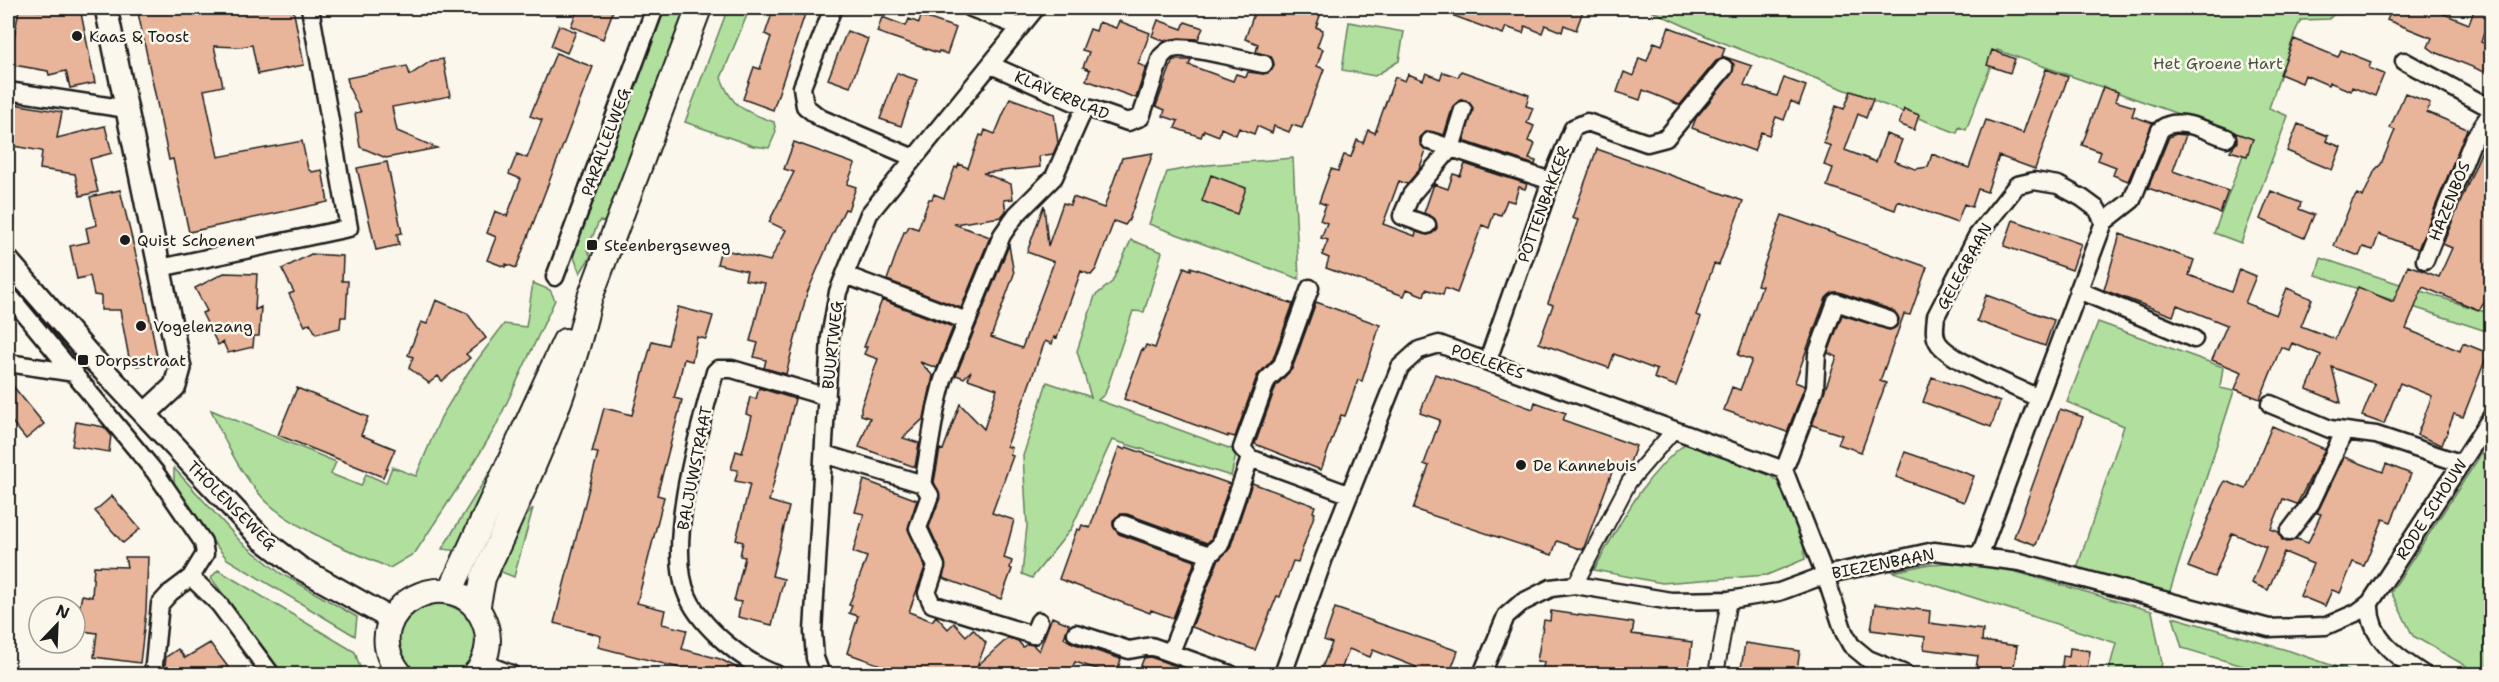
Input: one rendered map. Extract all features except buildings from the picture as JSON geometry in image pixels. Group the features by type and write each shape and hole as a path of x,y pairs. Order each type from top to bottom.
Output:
{"main road":[{"path":"477,610 483,578 562,395 583,330 589,300 699,8"},
{"path":"450,592 571,327 589,300"},
{"path":"400,675 391,660 387,643 391,619 410,598 423,592 450,592 465,599 477,610 487,630 487,652 479,669"}],"street":[{"path":"106,8 180,368 175,386 124,433"},
{"path":"160,268 349,228 310,8"},
{"name":"PARALLELWEG","path":"555,276 656,8"},
{"path":"833,8 802,87 805,106 820,118 914,158"},
{"path":"971,8 1020,27"},
{"name":"BUURTWEG","path":"815,673 813,632 830,338 838,292 869,214 1036,8"},
{"name":"KLAVERBLAD","path":"991,65 1085,107 1128,122 1141,117 1161,57 1174,48 1264,64"},
{"name":"HAZENBOS","path":"2403,61 2492,110 2473,140 2425,260"},
{"name":"POTTENBAKKER","path":"1488,360 1551,181 1569,135 1577,124 1592,123 1647,143 1666,138 1724,68"},
{"path":"8,91 127,109"},
{"path":"923,484 936,408 967,321 1002,235 1016,215 1054,177 1085,107"},
{"path":"1427,225 1402,216 1411,195 1450,148 1463,110"},
{"path":"1980,555 2104,222 2124,209 2132,200 2160,130 2165,125 2180,123 2227,138"},
{"path":"1430,141 1551,181"},
{"name":"GELEGBAAN","path":"2038,398 1950,354 1937,342 1934,330 1936,316 1977,236 2017,185 2034,181 2058,185 2097,209 2104,222"},
{"name":"THOLENSEWEG","path":"8,261 145,414 262,539 300,568 391,619"},
{"path":"845,275 967,321"},
{"path":"1310,288 1282,365 1267,380 1242,441 1242,448 1250,458 1348,494"},
{"path":"2078,290 2194,339"},
{"name":"THOLENSEWEG","path":"8,294 155,472 203,542 205,554 191,577"},
{"path":"1889,320 1830,300 1817,354 1815,388 1784,470 1825,575 1844,632 1851,645 1868,659 1905,675"},
{"name":"POELEKES","path":"1283,675 1348,494 1400,367 1419,350 1439,344 1488,360 1784,470"},
{"path":"8,363 75,373"},
{"name":"BALJUWSTRAAT","path":"776,675 760,667 724,641 687,597 679,544 683,516 703,415 715,372 718,369 732,369 827,397"},
{"path":"2270,404 2344,432 2376,435 2460,463"},
{"name":"RODE SCHOUW","path":"2370,603 2492,416"},
{"path":"1575,585 1629,482 1674,430"},
{"path":"2289,532 2311,503 2344,432"},
{"path":"824,454 923,484 930,495 918,528 936,566 927,593 932,604 1033,635 1039,621"},
{"path":"1171,652 1209,555 1220,545 1250,458"},
{"path":"1123,524 1209,555"},
{"name":"BIEZENBAAN","path":"1482,675 1500,627 1513,609 1551,588 1575,585 1671,601 1729,600 1779,592 1825,575 1934,551 1980,555 2020,562 2269,628 2326,626 2346,618 2370,603"},
{"path":"153,675 160,604 191,577 219,604 271,675"},
{"path":"1716,675 1729,600"},
{"path":"2370,603 2373,628"},
{"path":"2346,618 2366,623 2373,628 2395,656 2423,675"},
{"path":"1076,633 1129,650 1151,646 1230,675"},
{"path":"479,669 511,675"}],"green space":[{"path":"661,8 687,8 607,222 599,221 587,250 591,256 580,273 569,244"},
{"path":"728,8 750,8 721,78 730,96 741,108 774,122 776,132 769,148 753,146 685,122"},
{"name":"Het Groene Hart","path":"1646,8 2346,8 2343,14 2334,14 2329,19 2301,20 2296,30 2269,108 2288,116 2241,243 2214,233 2249,139 1997,50 1966,130 1959,127 1957,133 1706,36"},
{"path":"1349,22 1404,32 1399,61 1375,76 1342,70"},
{"path":"1293,158 1299,279 1149,224 1167,172 1207,165"},
{"path":"1131,240 1162,252 1144,312 1133,311 1105,394 1098,400 1237,451 1231,476 1112,440 1071,529 1032,578 1022,574 1027,526 1023,456 1047,382 1091,397 1077,351 1095,296 1112,282"},
{"path":"2321,258 2491,314 2486,331 2316,275"},
{"path":"533,283 550,290 555,300 495,428 415,553 390,568 322,538 288,519 254,488 227,445 211,410 336,462 331,474 361,486 366,474 386,483 392,467 416,476 441,417 469,371 504,324 526,327"},
{"path":"2098,322 2223,367 2220,388 2234,391 2169,594 2077,568 2124,426 2067,402"},
{"path":"512,436 459,551 442,549"},
{"path":"2491,439 2492,674 2490,674 2475,671 2413,636 2391,592"},
{"path":"1687,442 1737,458 1767,473 1780,483 1798,512 1805,559 1767,575 1662,583 1594,570 1645,485 1671,455"},
{"path":"174,468 241,542 280,573 357,617 355,636 227,559 181,502 174,484"},
{"path":"533,508 514,577 494,569 522,521"},
{"path":"1965,562 1999,567 2152,611 2162,663 2159,674 2108,674 2116,643 1893,572 1929,564"},
{"path":"218,570 355,652 362,674 283,674 211,578"},
{"path":"433,603 448,605 460,611 469,618 474,628 477,638 475,650 461,674 415,674 400,654 400,633 404,624 421,608"},
{"path":"2173,617 2290,651 2357,674 2270,674 2182,648"}],"place":[{"name":"Kaas & Toost","path":"77,36"},
{"name":"Quist Schoenen","path":"125,240"},
{"name":"Steenbergseweg","path":"592,245"},
{"name":"Vogelenzang","path":"141,326"},
{"name":"Dorpsstraat","path":"83,360"},
{"name":"De Kannebuis","path":"1521,465"}]}
